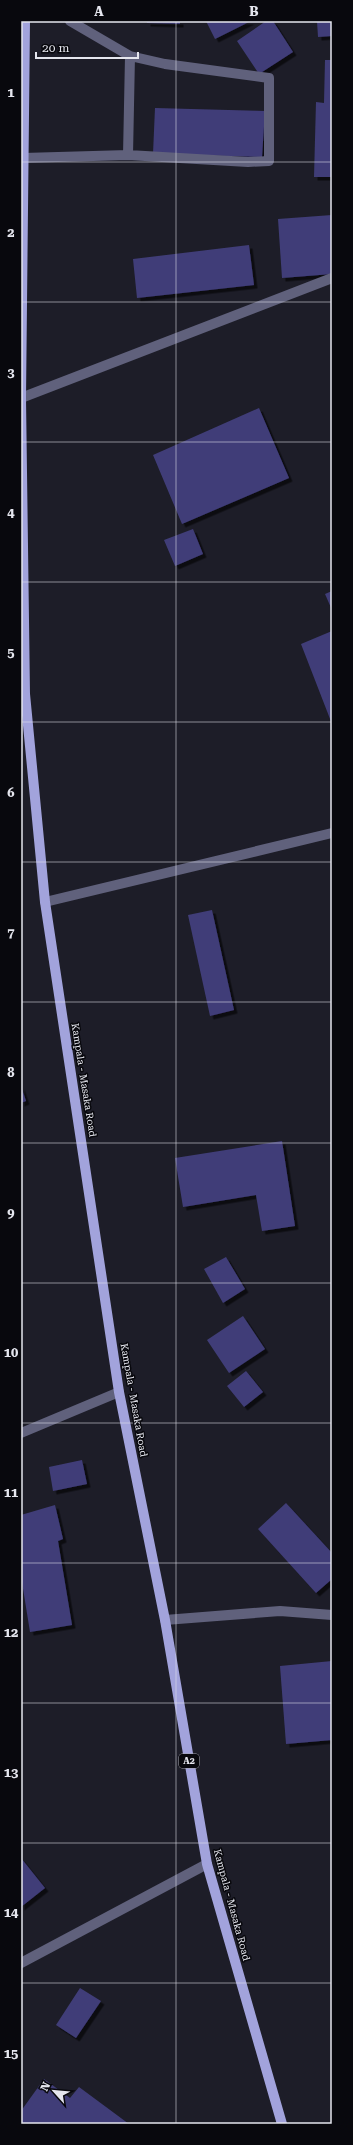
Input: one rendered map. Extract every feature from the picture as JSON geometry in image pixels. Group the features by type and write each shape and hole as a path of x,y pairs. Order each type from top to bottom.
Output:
{"main road":[{"name":"Kampala - Masaka Road","path":"25,21 21,398 23,694 45,902 119,1392 165,1620 207,1864 282,2124"}],"street":[{"path":"23,158 128,155 248,162 269,161 269,78 165,64 130,56 70,21"},
{"path":"128,155 130,56"},
{"path":"21,398 332,278"},
{"path":"45,902 332,833"},
{"path":"21,1433 119,1392"},
{"path":"165,1620 280,1611 332,1615"},
{"path":"21,1963 207,1864"}],"building":[{"path":"147,21 180,21 180,24 147,23"},
{"path":"206,21 251,21 215,39"},
{"path":"266,21 273,21 293,52 259,74 237,41"},
{"path":"317,21 332,21 332,36 318,37"},
{"path":"325,60 332,60 332,177 314,177 316,102 324,103"},
{"path":"155,108 265,111 262,157 153,154"},
{"path":"332,215 332,274 282,278 278,219"},
{"path":"249,245 254,285 137,298 133,259"},
{"path":"259,408 289,478 182,524 153,455"},
{"path":"193,529 203,554 175,566 164,540"},
{"path":"332,591 332,610 325,594"},
{"path":"332,631 332,724 301,644"},
{"path":"212,910 234,1010 210,1016 188,915"},
{"path":"21,1086 26,1101 21,1103"},
{"path":"282,1141 295,1226 262,1231 256,1195 183,1207 175,1158"},
{"path":"226,1257 245,1289 223,1303 204,1269"},
{"path":"243,1316 265,1349 229,1373 207,1340"},
{"path":"246,1371 263,1392 244,1407 227,1386"},
{"path":"82,1460 87,1484 53,1491 49,1467"},
{"path":"286,1503 332,1553 332,1579 316,1593 258,1529"},
{"path":"55,1505 63,1539 58,1541 72,1625 30,1632 21,1576 21,1515"},
{"path":"332,1661 332,1740 286,1744 280,1666"},
{"path":"21,1858 45,1888 21,1907"},
{"path":"80,1988 101,2001 76,2038 56,2025"},
{"path":"44,2079 70,2098 79,2087 129,2124 21,2124 21,2111"}]}
